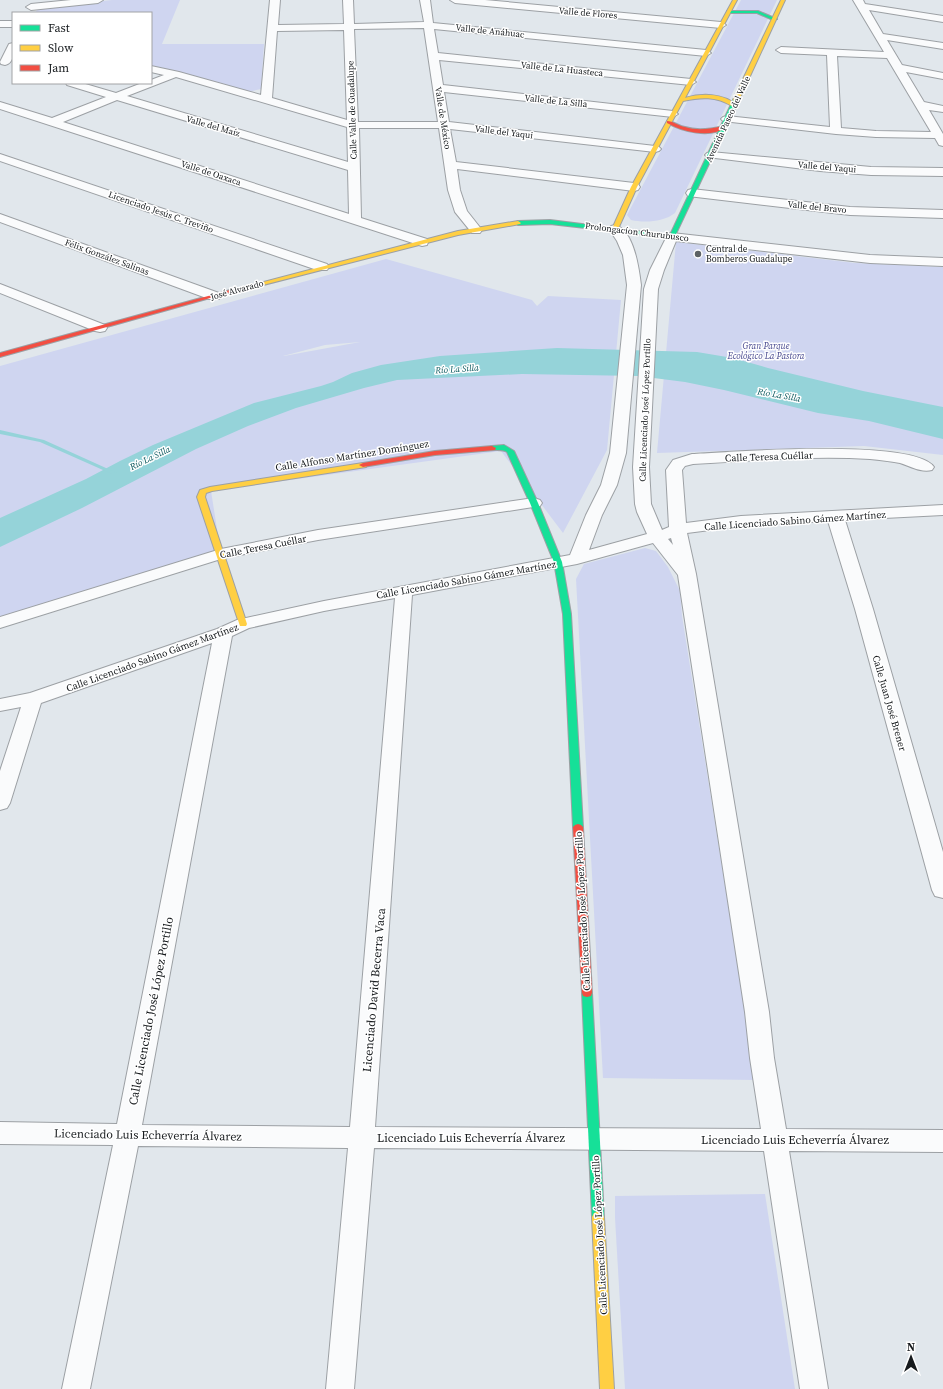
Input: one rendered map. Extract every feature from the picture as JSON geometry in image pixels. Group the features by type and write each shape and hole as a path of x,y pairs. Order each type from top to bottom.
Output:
{"street":[{"path":"30,10 39,0"},
{"path":"30,10 98,0"},
{"path":"266,100 275,0"},
{"name":"Calle Valle de Guadalupe","path":"348,0 355,220"},
{"name":"Valle de México","path":"424,0 454,190 461,212 476,230"},
{"name":"Valle de Flores","path":"455,0 721,25"},
{"path":"615,229 634,187 735,0"},
{"name":"Avenida Paseo del Valle","path":"672,237 783,0"},
{"path":"860,3 943,19"},
{"path":"860,3 940,139"},
{"path":"729,12 761,13 769,15 774,19"},
{"path":"0,24 12,24"},
{"name":"Valle de Anáhuac","path":"273,28 428,25 706,53"},
{"path":"879,36 943,46"},
{"path":"6,62 12,48"},
{"path":"781,50 890,55"},
{"path":"832,53 836,131"},
{"name":"Valle de La Huasteca","path":"433,56 691,82"},
{"path":"899,68 943,76"},
{"name":"Valle del Yaqui","path":"152,69 175,74 353,125 444,125 654,149"},
{"path":"152,84 175,74"},
{"name":"Valle del Maíz","path":"74,84 354,168"},
{"path":"52,122 151,84"},
{"name":"Valle de La Silla","path":"438,88 671,118"},
{"path":"681,100 698,96 712,96 727,100 734,105"},
{"name":"Valle de Oaxaca","path":"0,105 422,242"},
{"path":"921,106 943,109"},
{"path":"671,118 676,127 693,131 712,131 725,123 940,139"},
{"name":"Valle del Yaqui","path":"711,154 828,168 871,171 943,172"},
{"name":"Licenciado Jesús C. Treviño","path":"0,157 322,267"},
{"path":"450,165 634,187"},
{"name":"Valle del Bravo","path":"692,193 850,211 943,214"},
{"name":"Félix González Salinas","path":"0,218 214,296"},
{"name":"Prolongacíon Churubusco","path":"476,230 534,221 863,258 943,262"},
{"name":"Calle Licenciado José López Portillo","path":"577,559 594,515 609,485 618,453 634,286 632,267 625,241 615,229"},
{"name":"José Alvarado","path":"0,355 322,267 476,230"},
{"name":"Calle Licenciado José López Portillo","path":"672,237 653,279 651,289 642,454 644,504 645,512 657,538 687,574"},
{"path":"0,288 100,328"},
{"name":"Calle Alfonso Martínez Domínguez","path":"221,554 201,498 203,492 210,489 435,453 488,447 504,447"},
{"name":"Calle Licenciado José López Portillo","path":"504,447 510,451 534,503 558,562 567,614 607,1389"},
{"name":"Calle Teresa Cuéllar","path":"678,530 674,470 679,462 686,460 776,455 868,453 911,461 926,468"},
{"name":"Calle Teresa Cuéllar","path":"0,623 221,554 318,535 534,503"},
{"name":"Calle Licenciado Sabino Gámez Martínez","path":"0,705 33,699 233,628 324,606 483,578 577,559 657,538 678,530 741,521 943,510"},
{"name":"Calle Juan José Brener","path":"835,516 864,609 943,890"},
{"path":"678,530 687,574 756,1004 762,1058 814,1389"},
{"path":"221,554 233,628"},
{"name":"Licenciado David Becerra Vaca","path":"340,1389 362,1138 404,591"},
{"name":"Calle Licenciado José López Portillo","path":"76,1389 233,628"},
{"path":"0,803 33,699"},
{"name":"Licenciado Luis Echeverría Álvarez","path":"0,1133 362,1138 943,1141"}],"green space":[{"path":"112,0 180,0 162,44 264,44 261,89 248,92 152,68 152,12 36,12 37,10"},
{"path":"741,0 777,0 675,213 660,220 654,221 631,220 627,215"},
{"name":"Gran Parque Ecológico La Pastora","path":"676,242 855,263 943,267 943,455 864,446 657,453"},
{"path":"386,259 532,300 537,306 548,296 621,300 607,450 563,533 501,451 211,491 221,554 0,624 0,366","holes":["360,342 283,356 325,345"]},
{"path":"645,548 656,551 668,567 680,591 682,616 756,1080 603,1078 576,579 584,564"},
{"path":"765,1194 795,1389 625,1389 615,1196"}],"water":[{"name":"Río La Silla","path":"557,348 697,352 733,358 863,391 943,407 943,439 869,421 818,413 724,390 685,382 638,376 522,374 397,380 296,408 248,426 196,449 82,508 0,547 0,518 86,479 153,445 254,403 321,386 352,373 381,365 440,356"}],"waterway":[{"path":"0,432 42,441 114,473"}],"traffic: fast":[{"path":"729,12 758,12 775,19"},
{"path":"518,223 550,222 672,237 736,100"},
{"path":"492,448 504,447 510,451 534,503 558,562 567,614 578,827"},
{"path":"587,993 598,1217"}],"traffic: slow":[{"path":"615,229 634,187 735,0"},
{"path":"736,100 783,0"},
{"path":"681,100 708,96 721,98 734,105"},
{"path":"232,291 458,233 518,223"},
{"path":"243,624 201,497 203,492 210,489 363,465"},
{"path":"598,1217 607,1389"}],"traffic: jam":[{"path":"669,122 675,126 695,131 709,131 723,128"},
{"path":"0,355 232,291"},
{"path":"363,465 435,453 492,448"},
{"path":"578,827 587,993"}],"place":[{"name":"Central de Bomberos Guadalupe","path":"698,254"}]}
